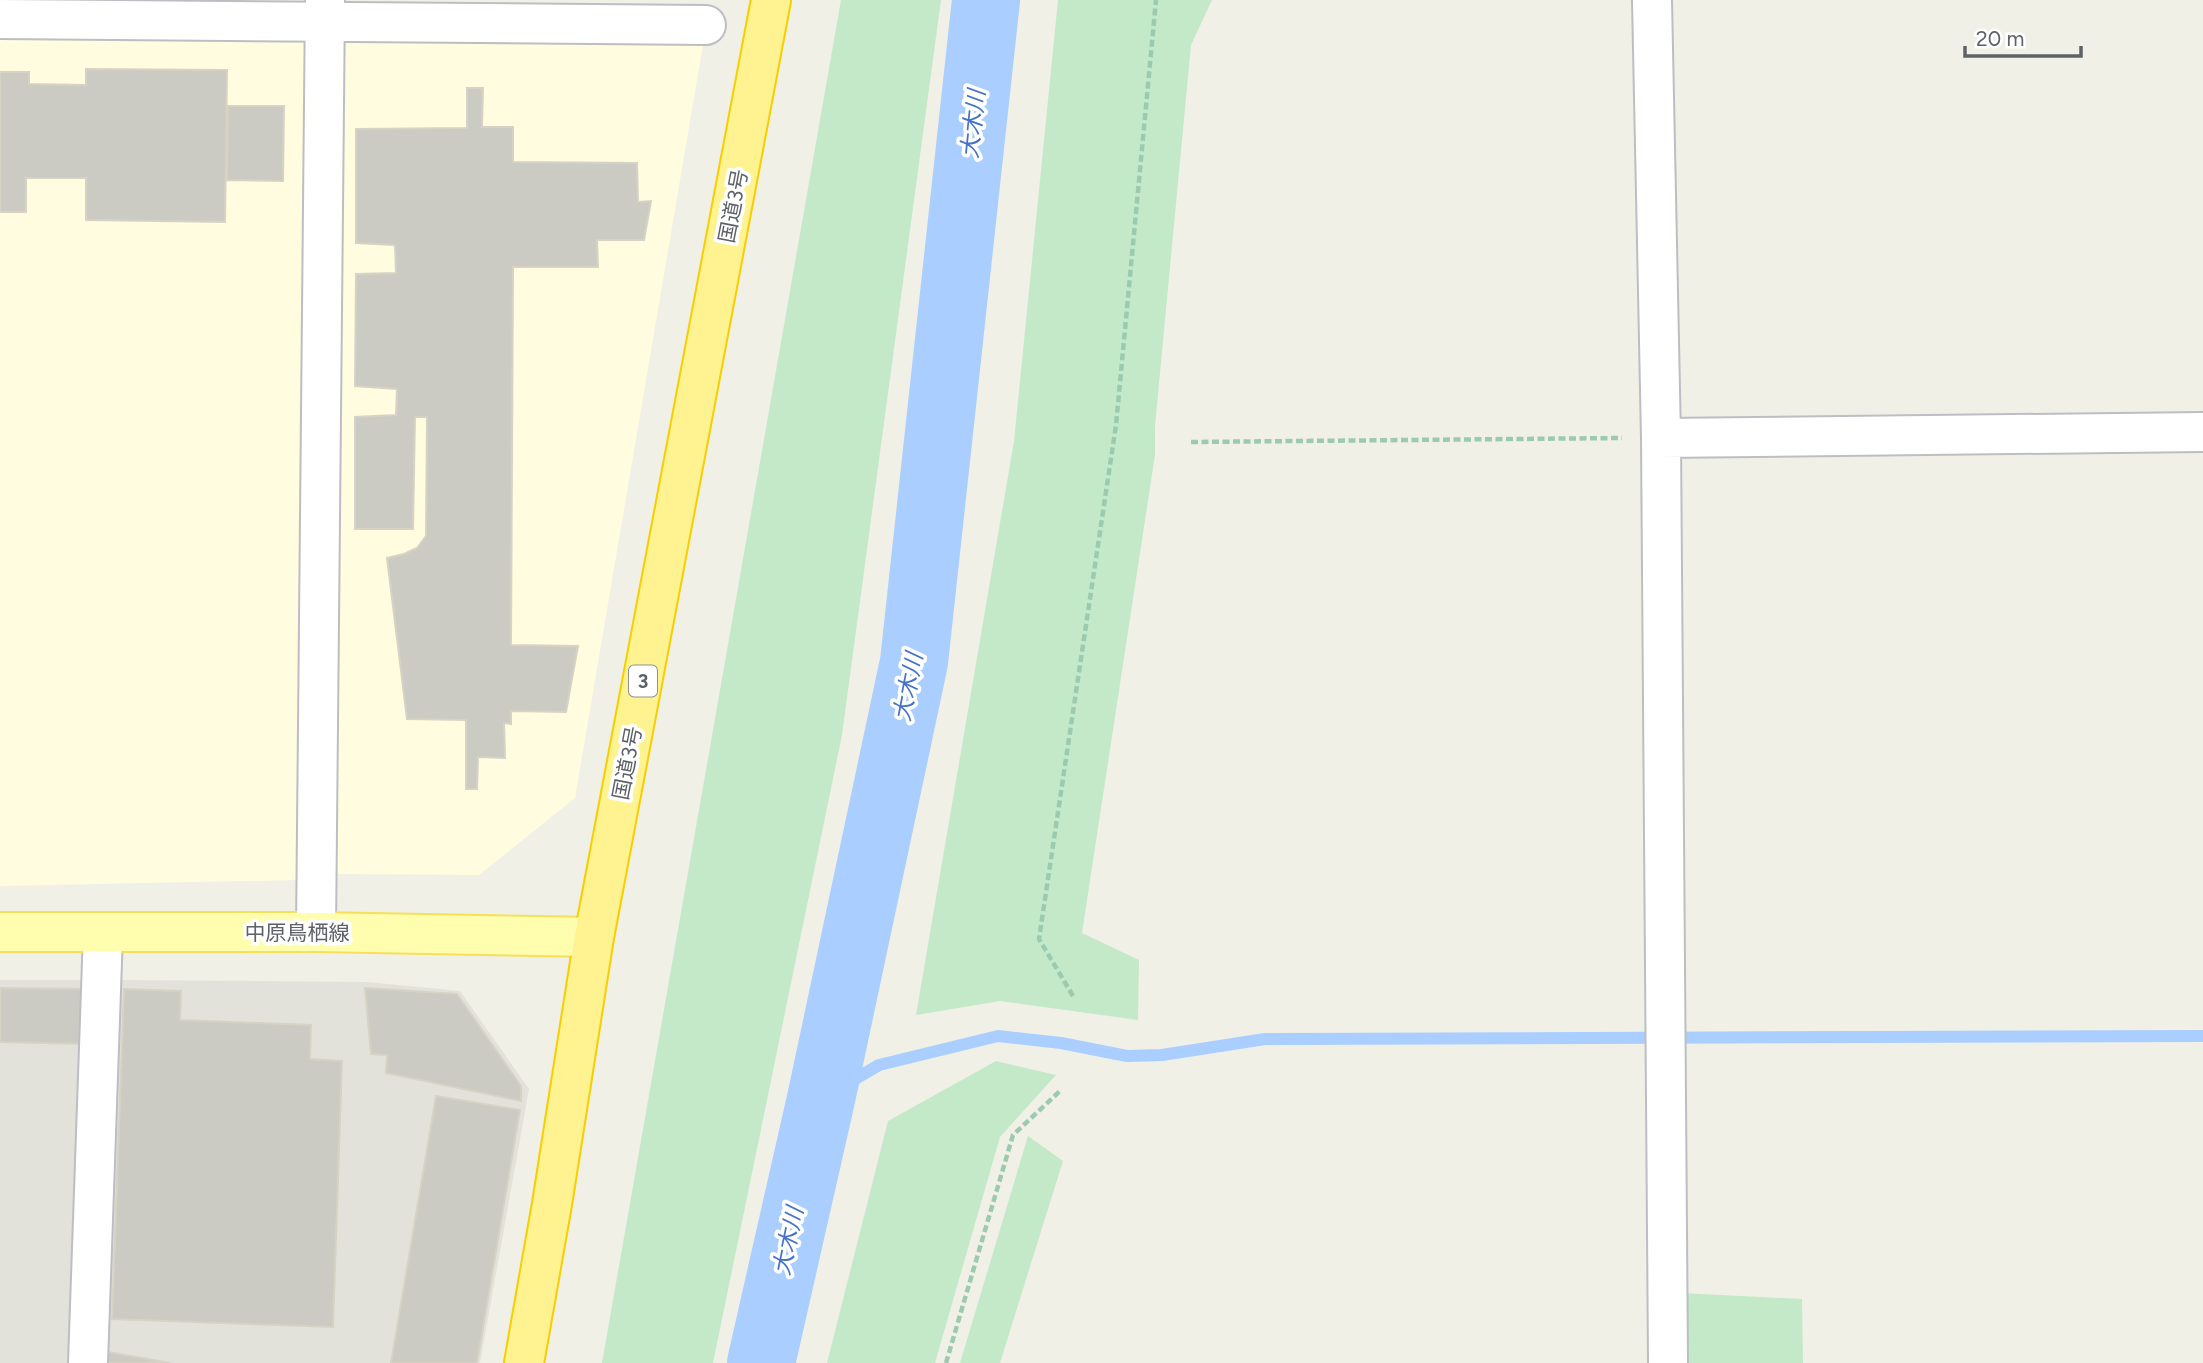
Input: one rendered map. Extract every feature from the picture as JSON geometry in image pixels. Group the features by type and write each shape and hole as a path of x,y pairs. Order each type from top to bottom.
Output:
{"highway":[{"name":"国道3号","path":"524,1363 594,937 771,0"}],"main road":[{"name":"中原鳥栖線","path":"0,933 316,932 594,937"}],"street":[{"path":"1652,0 1661,438 1668,1363"},
{"path":"316,932 325,11"},
{"path":"0,19 325,11 706,25"},
{"path":"1661,438 2203,432"},
{"path":"88,1363 103,933"}],"path":[{"path":"1073,996 1039,939 1116,425 1156,0"},
{"path":"1191,442 1661,438"},
{"path":"946,1363 1013,1135 1060,1091"}],"shaded area":[{"path":"0,34 305,36 299,880 0,886"},
{"path":"342,37 704,39 575,798 479,875 337,874"},
{"path":"0,980 91,980 78,1363 0,1363"},
{"path":"118,980 367,982 460,991 529,1089 480,1363 102,1363"}],"green space":[{"path":"841,0 941,0 842,735 713,1363 602,1363"},
{"path":"1058,0 1212,0 1191,45 1155,426 1155,455 1082,933 1139,960 1138,1020 1000,1001 916,1015 1014,441"},
{"path":"996,1061 1056,1075 1000,1137 935,1363 827,1363 888,1121"},
{"path":"1028,1136 1063,1161 1000,1363 960,1363"},
{"path":"1682,1293 1802,1299 1803,1363 1683,1363"}],"building":[{"path":"86,69 227,70 225,222 86,220 86,178 26,178 26,212 0,212 0,72 29,72 29,84 86,85"},
{"path":"467,88 483,88 482,127 513,127 513,162 637,163 638,202 651,201 644,240 597,240 598,267 513,267 511,645 578,646 566,712 511,711 511,724 504,723 505,758 478,757 477,789 466,789 466,720 407,719 387,558 417,548 426,536 427,417 415,417 413,529 355,529 355,417 396,415 397,389 355,386 356,274 396,273 395,245 356,243 356,129 467,128"},
{"path":"228,106 284,106 283,181 227,180"},
{"path":"0,988 86,989 85,1044 0,1042"},
{"path":"365,988 457,994 521,1086 521,1101 386,1073 387,1055 371,1054"},
{"path":"124,989 181,991 180,1020 311,1025 310,1059 342,1061 333,1327 112,1319"},
{"path":"436,1096 520,1110 477,1363 391,1363"},
{"path":"108,1352 170,1363 108,1363"}],"waterway":[{"name":"大木川","path":"761,1363 821,1099 914,662 986,0"},
{"path":"821,1099 879,1065 998,1036 1061,1043 1127,1056 1162,1055 1265,1039 2203,1036"}]}
